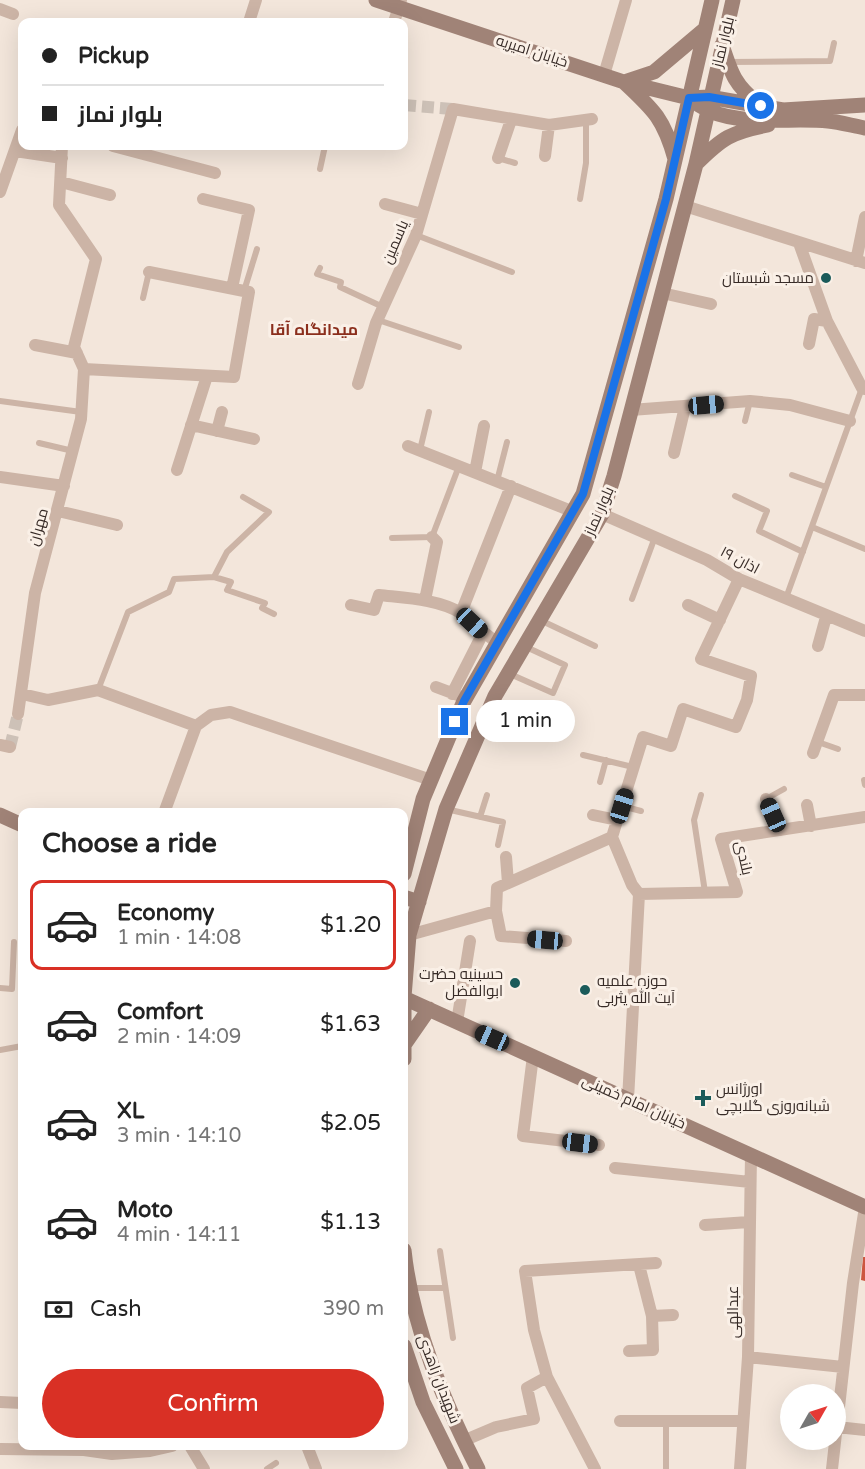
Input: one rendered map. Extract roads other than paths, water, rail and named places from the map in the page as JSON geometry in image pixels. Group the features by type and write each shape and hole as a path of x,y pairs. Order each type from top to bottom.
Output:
{"main road":[{"name":"خیابان امیریه","path":"376,0 398,10 624,82 708,103"},
{"name":"بلوار نماز","path":"408,858 423,799 459,696 498,643 574,512 586,483 676,162 712,0"},
{"name":"بلوار نماز","path":"408,948 409,935 446,809 495,696 602,514 696,164 721,45 733,0"},
{"path":"676,162 668,131 655,111 624,82 654,72 705,29"},
{"path":"721,45 741,91 761,106"},
{"path":"708,103 761,106 783,110 865,105"},
{"path":"708,103 784,123"},
{"path":"696,164 717,144 738,131 784,123 827,121 865,128"},
{"path":"0,815 18,823"},
{"path":"408,898 420,902"},
{"name":"خیابان امام خمینی","path":"408,1000 865,1207"},
{"path":"408,1039 429,1009"},
{"name":"شهیدان زاهدی","path":"408,1288 429,1357 463,1441 478,1469"},
{"name":"شهیدان زاهدی","path":"408,1368 456,1469"}],"street":[{"path":"250,18 256,0"},
{"path":"604,75 627,0"},
{"path":"0,9 13,14"},
{"name":"یاسمین","path":"358,384 377,319 416,235 453,109 511,120"},
{"path":"498,158 511,120 549,125 589,120"},
{"path":"542,160 549,125"},
{"path":"0,192 18,142"},
{"path":"134,150 215,173"},
{"path":"15,151 62,152 59,205 96,259 74,347 84,369 234,377 249,292 149,272"},
{"path":"61,182 110,195"},
{"path":"203,199 249,210 238,289"},
{"path":"385,204 423,214"},
{"path":"685,206 861,262 865,217"},
{"path":"799,243 827,321 864,389"},
{"path":"662,293 711,304"},
{"path":"809,344 814,319 827,321"},
{"path":"35,345 77,354"},
{"name":"مهران","path":"18,714 35,593 58,512 82,412 84,369"},
{"path":"177,470 207,376"},
{"path":"631,410 750,401 790,405 850,421"},
{"path":"675,453 685,407"},
{"path":"217,431 222,412"},
{"path":"191,425 254,439"},
{"path":"475,472 484,426"},
{"path":"414,448 574,512"},
{"path":"0,477 64,486"},
{"path":"461,613 511,486"},
{"path":"58,512 117,525"},
{"name":"اذان ۱۹","path":"602,514 708,560 739,579 865,631"},
{"path":"425,600 438,542 432,537"},
{"path":"628,1100 639,894 632,885 612,837 643,737 671,747 683,709 736,727 747,700 751,676 701,659 739,579"},
{"path":"351,605 374,610 379,595 425,600 461,613 498,643"},
{"path":"688,605 720,620"},
{"path":"818,646 826,616"},
{"path":"436,687 459,696 483,633"},
{"path":"22,694 48,700 98,690 196,726"},
{"path":"815,747 834,695 865,695"},
{"path":"166,808 196,726 211,715 230,712 431,780"},
{"path":"766,799 780,830"},
{"path":"807,805 811,826"},
{"path":"592,815 617,820"},
{"name":"بلندی","path":"639,894 737,892 721,839 865,817"},
{"path":"566,941 501,936 496,911 497,888 612,837"},
{"path":"506,857 508,883"},
{"path":"409,935 496,911"},
{"path":"457,1022 470,940"},
{"path":"533,1056 523,1136 599,1145"},
{"name":"عبدالهی","path":"740,1469 748,1357 751,1155"},
{"path":"615,1168 750,1182"},
{"path":"841,1384 859,1284 865,1207"},
{"path":"705,1225 749,1222"},
{"path":"595,1469 547,1377 534,1330 525,1271 656,1263"},
{"path":"629,1351 653,1350 652,1316 639,1265"},
{"path":"652,1316 673,1316"},
{"path":"748,1357 843,1366"},
{"path":"463,1441 496,1427 534,1419 526,1388 547,1377"},
{"path":"0,1402 18,1403"},
{"path":"620,1421 743,1421"},
{"path":"846,1428 865,1430"},
{"path":"0,1449 18,1449"},
{"path":"89,1450 99,1454 125,1450"},
{"path":"192,1450 204,1469"},
{"path":"309,1450 316,1469"},
{"path":"832,1469 834,1450"}],"lane":[{"path":"727,62 830,61 834,43"},
{"path":"580,199 589,120"},
{"path":"321,169 324,150"},
{"path":"498,158 515,163"},
{"path":"416,235 512,272"},
{"path":"238,289 257,249"},
{"path":"320,268 317,274 343,279 340,286 346,292 383,307"},
{"path":"143,298 149,272"},
{"path":"377,319 459,347"},
{"path":"786,599 850,421 864,389"},
{"path":"0,401 82,412"},
{"path":"746,421 750,401"},
{"path":"414,448 429,412"},
{"path":"497,481 507,441"},
{"path":"39,443 73,451"},
{"path":"392,538 432,537 459,466"},
{"path":"792,475 826,487"},
{"path":"735,496 767,511 759,531 803,552"},
{"path":"214,577 227,552 269,512 243,497"},
{"path":"812,527 865,549"},
{"path":"632,599 655,537"},
{"path":"98,690 128,612 169,592 174,579 214,577 231,582 227,590 265,603 262,608 274,614"},
{"path":"540,620 595,646"},
{"path":"508,673 553,693 565,665 524,646"},
{"path":"815,747 838,749"},
{"path":"584,754 634,767"},
{"path":"600,782 606,760"},
{"path":"766,799 784,789"},
{"path":"480,817 487,795"},
{"path":"701,795 694,820 705,893"},
{"path":"622,806 640,811"},
{"path":"446,809 503,822 498,845"},
{"path":"0,988 12,989 14,942"},
{"path":"0,1050 18,1047"},
{"path":"441,1251 453,1338"},
{"path":"408,1288 445,1288"},
{"path":"666,1420 666,1469"},
{"path":"267,1469 276,1463"}],"tunnel":[{"path":"408,105 453,109"},
{"path":"10,747 18,714"}],"place":[{"name":"مسجد شبستان","path":"826,278"},
{"name":"حسینیه حضرت ابوالفضل","path":"515,983"},
{"name":"حوزه علمیه آیت الله یثربی","path":"585,990"},
{"name":"اورژانس شبانه‌روزی گلابچی","path":"703,1098"}],"district":[{"name":"میدانگاه آقا","path":"314,330"}]}
